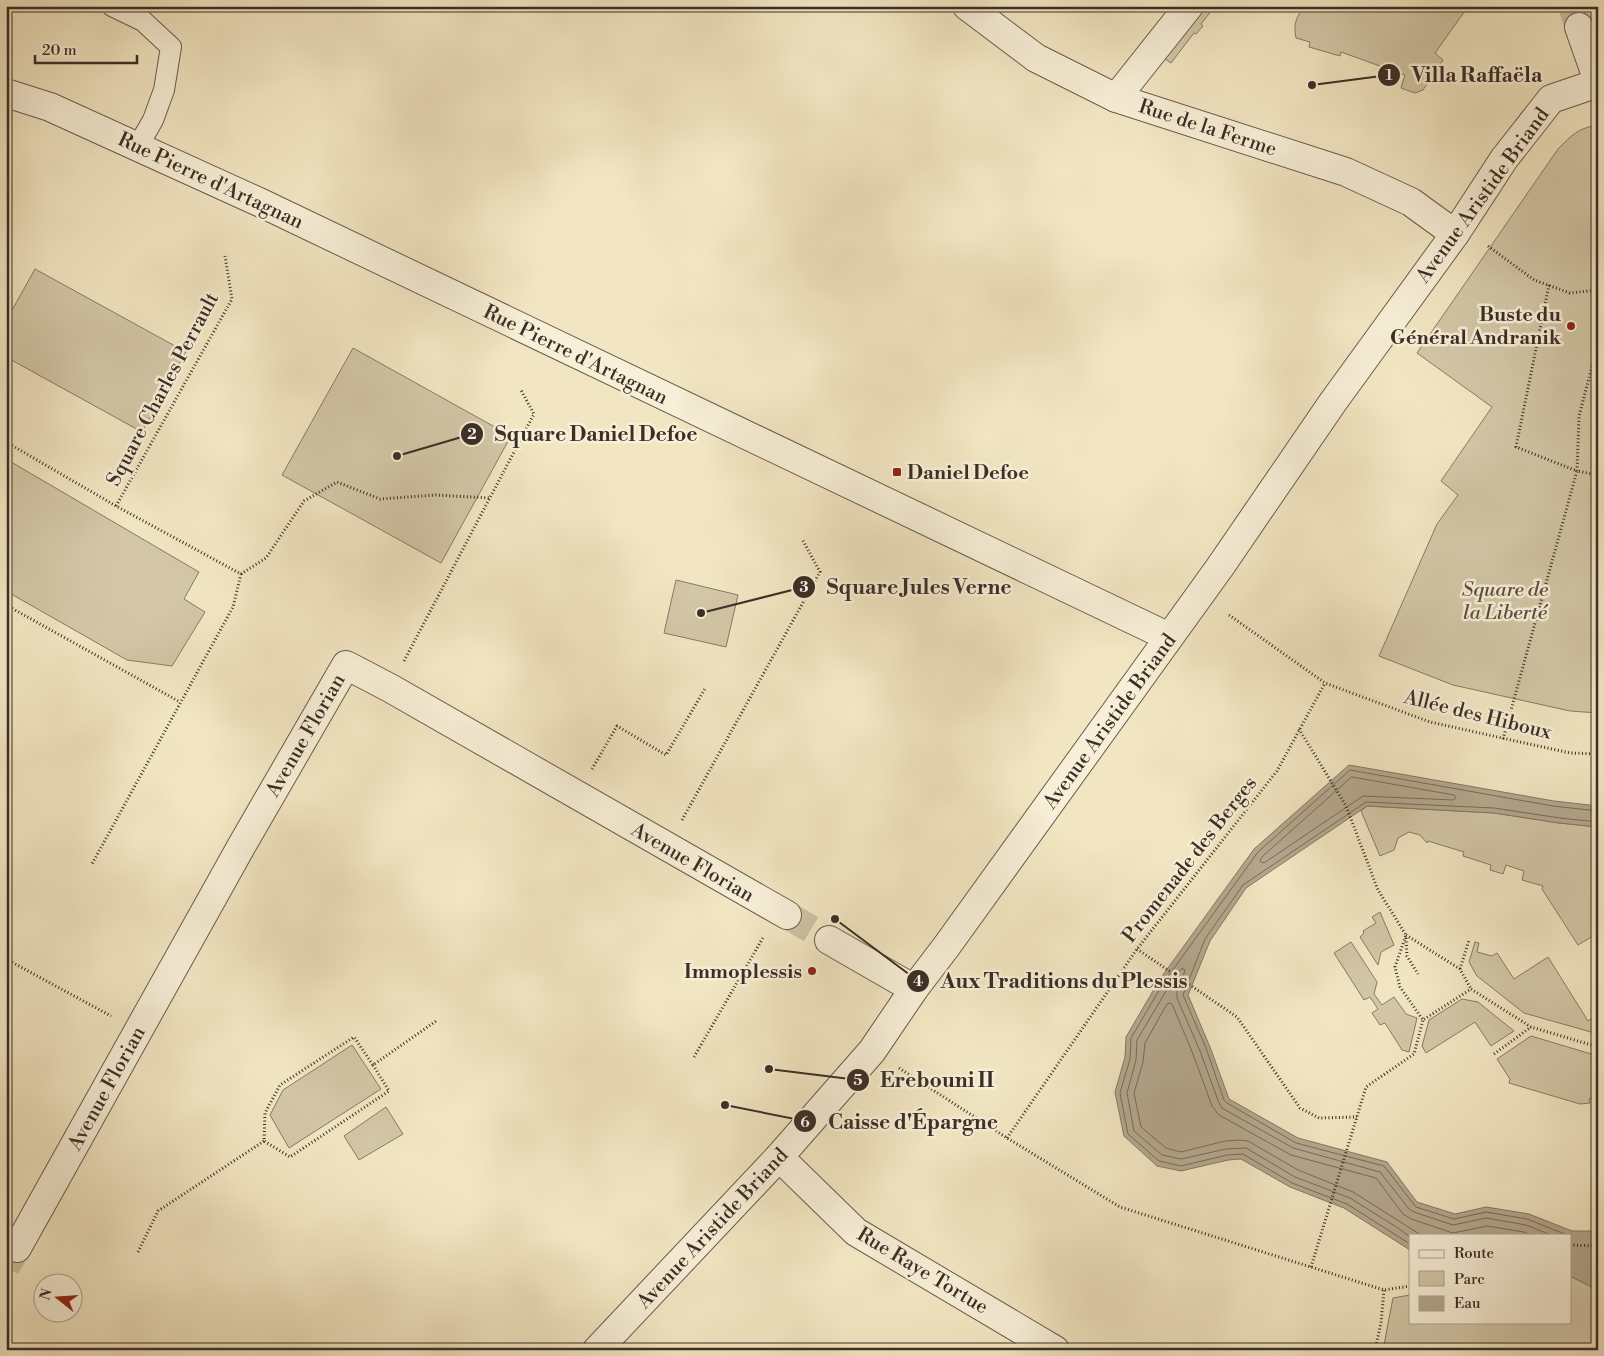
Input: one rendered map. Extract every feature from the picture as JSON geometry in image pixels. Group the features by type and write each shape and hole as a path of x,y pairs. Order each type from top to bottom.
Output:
{"street":[{"name":"Rue de la Ferme","path":"966,6 1036,58 1116,98 1346,172 1411,202 1455,234"},
{"path":"1116,98 1189,6"},
{"path":"1580,27 1598,82"},
{"name":"Avenue Aristide Briand","path":"597,1350 779,1157 872,1050 914,989 1220,567 1333,402 1455,234 1504,159 1551,99 1598,82"},
{"name":"Rue Pierre d'Artagnan","path":"6,93 50,107 259,202 1170,637"},
{"name":"Avenue Florian","path":"17,1248 242,845 346,665 390,688 783,913"},
{"path":"829,940 914,989"},
{"name":"Rue Raye Tortue","path":"779,1157 856,1232 1055,1350"}],"lane":[{"path":"112,6 143,21 171,47 164,90 153,120 138,146"}],"path":[{"path":"1488,246 1534,280 1570,293 1598,290"},
{"name":"Square Charles Perrault","path":"116,506 232,298 225,256"},
{"path":"1549,285 1516,447 1577,471 1598,475"},
{"path":"1503,739 1577,471 1579,416 1598,344"},
{"path":"390,688 534,414 521,390"},
{"path":"6,442 116,506 241,574"},
{"path":"92,864 233,607 241,574 266,558 304,501 337,482 380,499 436,495 490,498"},
{"path":"666,847 820,572 802,539"},
{"path":"6,605 180,702"},
{"name":"Allée des Hiboux","path":"1229,615 1325,683 1430,722 1570,753 1598,754"},
{"name":"Promenade des Berges","path":"1007,1138 1137,949 1277,772 1325,683"},
{"path":"592,769 617,726 666,755 706,687"},
{"path":"1299,729 1346,806 1378,890 1406,935 1460,969 1471,989 1530,1027 1598,1047"},
{"path":"694,1057 783,913"},
{"path":"1406,935 1407,956 1418,974"},
{"path":"1406,935 1395,967 1400,987 1423,1020"},
{"path":"1460,969 1469,940"},
{"path":"1137,949 1237,1018 1300,1108 1319,1118 1357,1117"},
{"path":"6,959 138,1031"},
{"path":"1311,1267 1366,1087 1414,1054 1423,1020 1471,989"},
{"path":"373,1065 436,1021"},
{"path":"1494,1054 1530,1027"},
{"path":"354,1037 389,1091 290,1157 264,1141 265,1113 280,1085 354,1037"},
{"path":"872,1050 1007,1138 1120,1207 1384,1290 1409,1286"},
{"path":"138,1252 158,1211 264,1141"},
{"path":"1572,1245 1598,1246"},
{"path":"1375,1350 1381,1322 1384,1290"}],"green space":[{"path":"1195,6 1215,6 1201,24 1203,26 1196,34 1194,33 1171,63 1158,54"},
{"path":"1305,6 1467,6 1467,8 1435,53 1443,60 1423,90 1415,93 1401,88 1405,75 1341,52 1340,56 1309,47 1310,42 1296,38 1296,21"},
{"name":"Square de la Liberté","path":"1598,125 1598,713 1570,711 1453,685 1379,656 1437,524 1458,495 1441,481 1492,407 1417,353 1558,149 1576,133 1585,128"},
{"path":"35,269 186,352 142,432 6,357 6,321"},
{"path":"353,348 511,436 441,563 282,475"},
{"path":"6,459 199,572 184,599 205,612 172,666 127,660 6,591"},
{"path":"676,580 738,595 726,647 664,633"},
{"path":"1367,806 1494,813 1598,827 1598,933 1578,945 1542,889 1543,886 1522,880 1524,871 1506,865 1503,874 1490,870 1491,865 1463,856 1464,852 1428,841 1427,843 1420,835 1409,832 1398,838 1394,850 1380,856 1361,811"},
{"path":"1380,912 1394,945 1381,952 1378,965 1360,937 1364,933 1363,931 1376,923 1372,917"},
{"path":"1351,942 1377,982 1374,994 1382,1005 1394,997 1406,1014 1417,1018 1409,1052 1402,1050 1385,1023 1380,1025 1372,1013 1378,1009 1370,997 1364,1000 1334,953"},
{"path":"1475,942 1479,943 1477,952 1492,956 1497,953 1514,979 1548,957 1588,1021 1598,1015 1598,1034 1524,1013 1477,976 1469,962"},
{"path":"1462,999 1478,1002 1514,1031 1491,1046 1475,1022 1426,1053 1422,1046 1429,1020"},
{"path":"1531,1036 1598,1056 1598,1097 1589,1099 1590,1103 1580,1104 1509,1083 1510,1079 1497,1059"},
{"path":"352,1045 381,1089 289,1148 270,1115 283,1090"},
{"path":"386,1107 403,1134 359,1160 344,1136"},
{"path":"1572,1277 1592,1287 1598,1286 1598,1350 1383,1350 1393,1298 1409,1295 1409,1324 1572,1324"}],"water":[{"path":"1349,765 1554,801 1598,806 1598,827 1494,813 1367,806 1246,888 1210,941 1188,995 1229,1099 1298,1138 1387,1162 1417,1202 1455,1214 1486,1207 1529,1214 1572,1231 1598,1231 1598,1286 1592,1287 1572,1277 1572,1234 1409,1234 1409,1249 1344,1208 1290,1187 1241,1159 1228,1160 1181,1171 1157,1166 1124,1136 1115,1092 1125,1057 1126,1037 1160,979 1254,849"}],"tunnel":[{"path":"1572,6 1579,27"},
{"path":"787,915 829,940"},
{"path":"6,1267 17,1248"}],"place":[{"name":"Villa Raffaëla","path":"1312,85"},
{"name":"Buste du Général Andranik","path":"1571,326"},
{"name":"Square Daniel Defoe","path":"397,456"},
{"name":"Daniel Defoe","path":"897,472"},
{"name":"Square Jules Verne","path":"701,613"},
{"name":"Aux Traditions du Plessis","path":"835,919"},
{"name":"Immoplessis","path":"812,971"},
{"name":"Erebouni II","path":"769,1069"},
{"name":"Caisse d'Épargne","path":"725,1105"}]}
